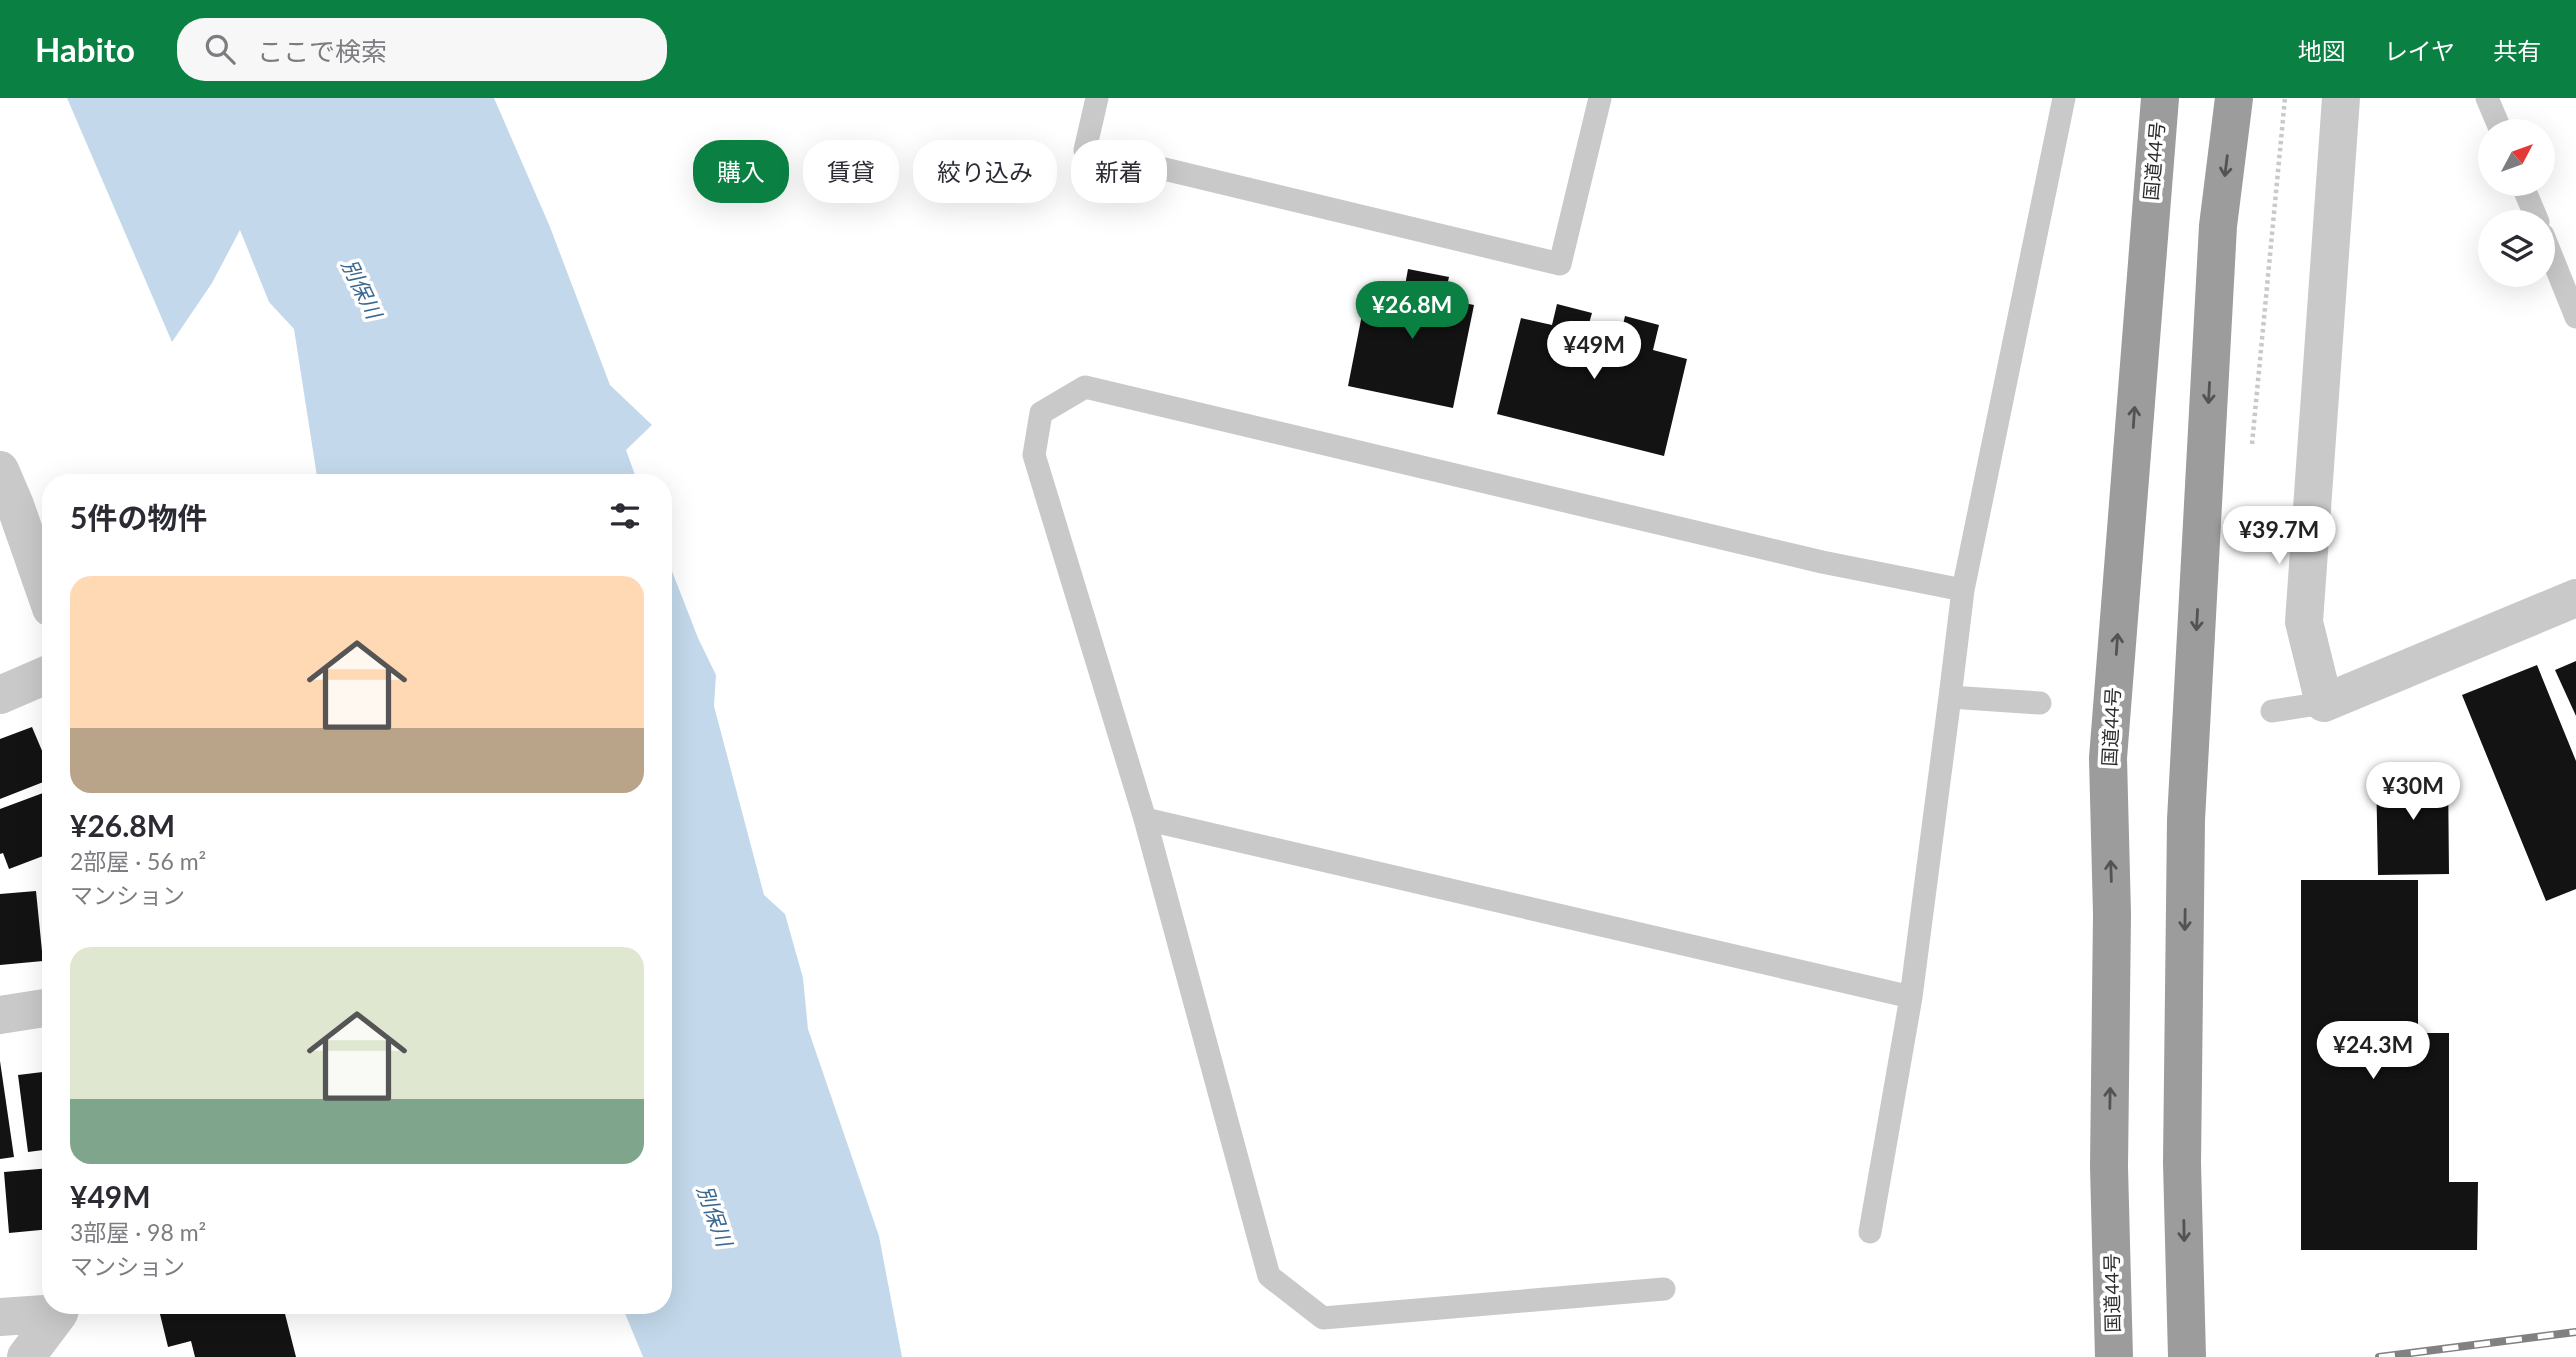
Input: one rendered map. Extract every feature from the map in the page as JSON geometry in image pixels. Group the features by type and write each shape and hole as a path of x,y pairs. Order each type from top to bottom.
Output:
{"highway":[{"name":"国道44号","path":"2113,1357 2109,1167 2112,914 2108,758 2160,98"},
{"path":"2187,1357 2182,1163 2186,820 2218,226 2234,98"}],"street":[{"path":"2341,98 2304,622 2324,703 2576,598"},
{"path":"0,470 8,509 42,587"},
{"path":"0,695 42,677"},
{"path":"0,1015 42,1008"},
{"path":"0,1317 42,1311"},
{"path":"26,1357 56,1314"}],"lane":[{"path":"1097,98 1085,150 1560,264 1600,98"},
{"path":"1870,1232 1911,997 1963,590 2064,98"},
{"path":"2487,98 2496,119"},
{"path":"2555,265 2576,317"},
{"path":"1664,1289 1323,1318 1269,1276 1145,820 1034,455 1041,413 1085,387 1810,559 1963,590"},
{"path":"1950,698 2040,703"},
{"path":"2272,711 2324,703"},
{"path":"1145,820 1911,997"}],"path":[{"path":"2252,446 2285,98"}],"water":[{"name":"別保川","path":"67,98 494,98 550,227 610,385 652,425 626,450 635,474 317,474 294,329 269,302 240,230 212,283 172,342"},
{"name":"別保川","path":"672,571 698,638 716,675 714,706 764,895 785,914 803,978 808,1029 879,1236 902,1357 643,1357 625,1314 672,1314"}],"building":[{"path":"1408,269 1449,277 1444,299 1474,305 1453,408 1348,386 1368,284 1404,291"},
{"path":"1557,304 1592,313 1586,334 1619,342 1625,316 1659,325 1653,350 1687,359 1664,456 1497,414 1521,318 1552,325"},
{"path":"2576,661 2576,716 2555,670"},
{"path":"2537,665 2576,761 2576,889 2546,901 2462,695"},
{"path":"32,727 42,751 42,783 0,799 0,739"},
{"path":"2376,770 2448,770 2449,874 2378,875"},
{"path":"42,793 42,856 9,869 3,853 0,854 0,809"},
{"path":"2301,880 2418,880 2418,1033 2449,1033 2449,1182 2478,1182 2477,1250 2301,1250"},
{"path":"36,891 42,961 0,965 0,894"},
{"path":"0,1061 14,1157 0,1159"},
{"path":"42,1072 42,1150 28,1152 18,1075"},
{"path":"42,1169 42,1230 9,1233 4,1172"},
{"path":"160,1314 285,1314 296,1357 195,1357 191,1341 168,1347"}],"railway":[{"path":"2379,1357 2576,1332"}]}
